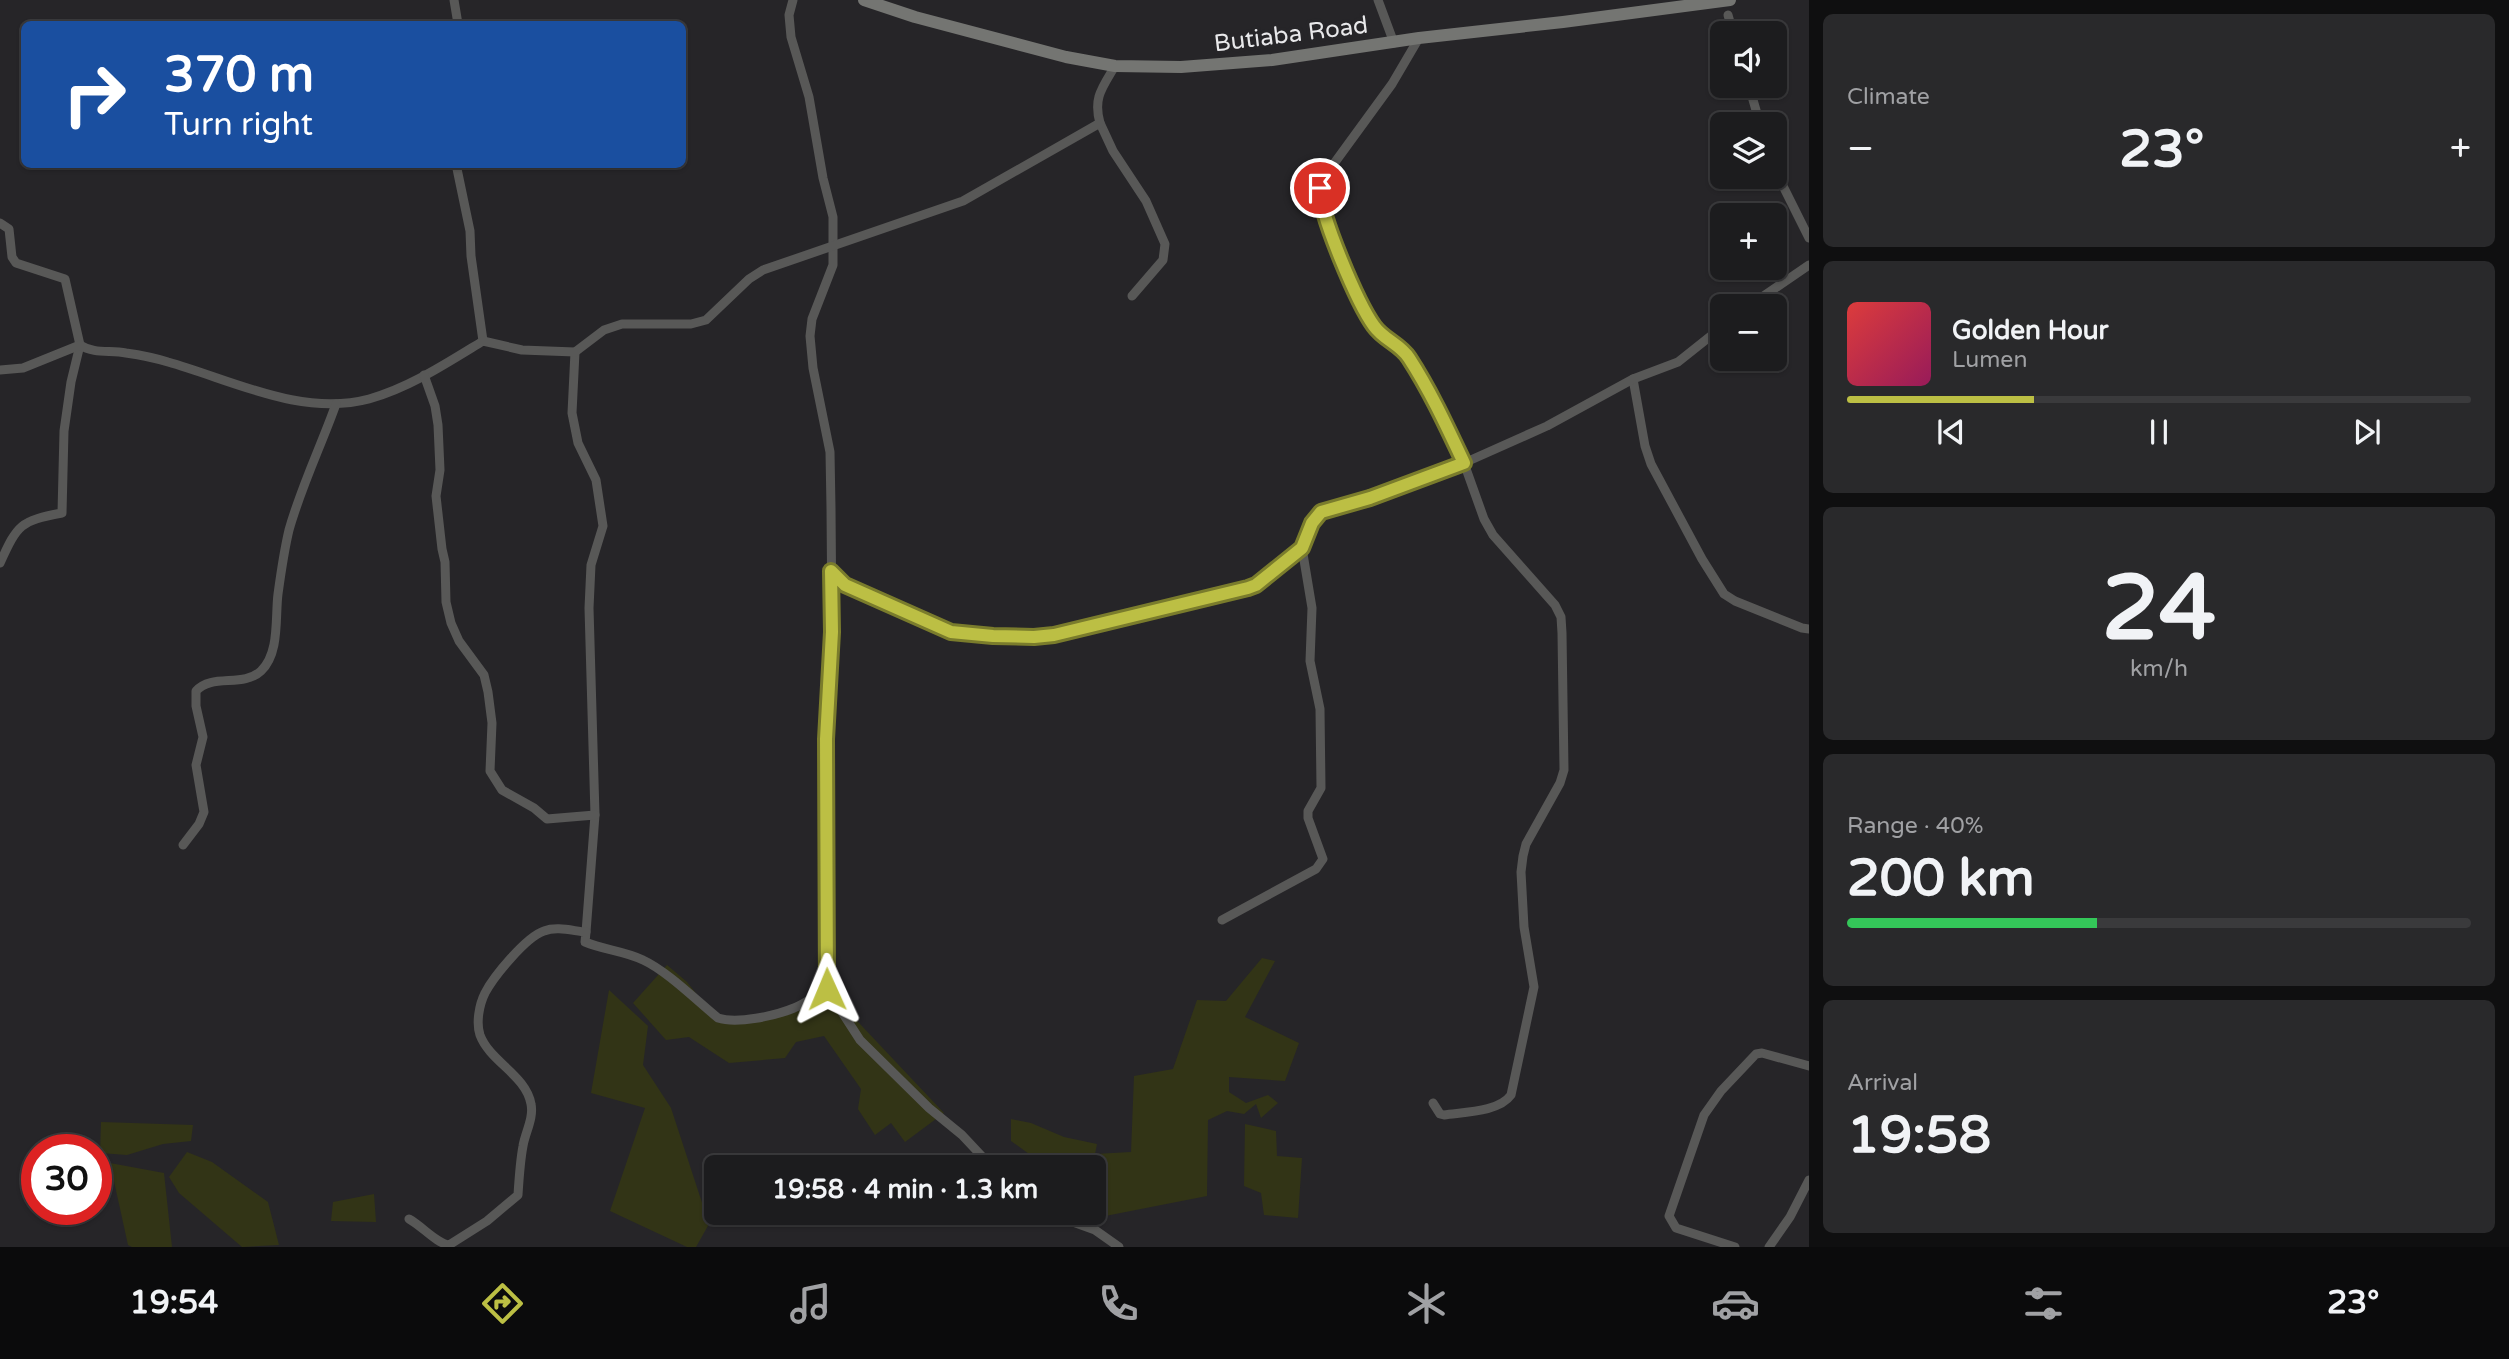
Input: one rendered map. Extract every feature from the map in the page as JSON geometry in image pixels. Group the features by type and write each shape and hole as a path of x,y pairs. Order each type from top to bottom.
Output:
{"main road":[{"name":"Butiaba Road","path":"864,0 1027,48 1115,66 1181,67 1225,65 1724,0"}],"street":[{"path":"454,0 458,21"},
{"path":"793,0 789,15 791,37 809,97 823,177 832,208 834,244 833,265 812,319 810,336 813,368 830,452 832,632 826,739 827,989 860,1040 981,1155"},
{"path":"1378,0 1394,43"},
{"path":"1728,15 1730,21"},
{"path":"1419,38 1392,84 1322,180 1320,197 1344,267 1373,325 1407,355 1428,388 1464,463 1488,527 1555,605 1561,617 1565,756 1560,783 1522,856 1524,927 1534,987 1511,1095 1495,1106 1444,1115 1440,1114 1433,1103"},
{"path":"1115,66 1100,92 1096,107 1100,123 1113,151 1146,201 1165,244 1163,260 1132,296"},
{"path":"80,345 88,350 126,353 168,362 220,380 305,402 336,404 370,399 424,375 483,341 522,350 575,352 604,330 622,324 691,324 706,320 749,279 783,262 890,228 962,201 1100,123"},
{"path":"457,168 470,231 483,341"},
{"path":"1785,189 1809,237"},
{"path":"0,223 9,229 12,257 16,263 65,279 80,345 64,431 62,513 33,518 20,526 0,562"},
{"path":"1767,294 1809,265"},
{"path":"831,571 845,585 951,632 968,635 1054,635 1150,610 1241,591 1256,585 1302,548 1312,523 1321,512 1370,498 1464,463 1547,426 1633,379 1678,362 1710,337"},
{"path":"0,370 23,368 80,345"},
{"path":"575,352 572,413 578,443 596,480 603,526 591,565 589,608 595,816 585,942 650,964 718,1018 725,1020 780,1013 799,1006 827,989"},
{"path":"424,375 437,414 440,470 436,496 445,562 446,602 459,641 484,675 492,723 490,771 502,789 547,819 595,816"},
{"path":"1633,379 1645,446 1651,464 1724,594 1802,628 1809,628"},
{"path":"183,845 200,824 204,812 196,765 204,737 196,706 196,691 206,684 253,676 261,671 268,661 275,639 278,592 290,529 336,404"},
{"path":"1222,920 1316,869 1323,859 1308,818 1308,811 1321,788 1320,709 1311,672 1312,608 1302,548"},
{"path":"409,1219 422,1226 442,1244 449,1245 487,1221 516,1198 531,1106 523,1087 485,1044 480,1034 480,1008 490,985 539,933 555,928 586,932"},
{"path":"1735,1247 1675,1228 1670,1222 1669,1216 1704,1115 1721,1091 1756,1054 1762,1053 1809,1066"},
{"path":"1769,1247 1790,1217 1809,1180"},
{"path":"1081,1225 1095,1230 1119,1247"}],"green space":[{"path":"1262,958 1275,961 1245,1017 1299,1043 1285,1081 1229,1077 1229,1092 1246,1103 1268,1095 1278,1103 1261,1118 1256,1104 1244,1114 1227,1111 1208,1120 1207,1196 1106,1216 1106,1155 1030,1155 1011,1141 1011,1119 1031,1123 1064,1137 1097,1144 1095,1154 1131,1152 1134,1076 1173,1069 1197,1000 1226,1001"},
{"path":"667,965 687,982 710,1011 732,1021 780,1013 827,989 944,1113 905,1142 891,1123 875,1135 858,1109 861,1089 824,1036 796,1042 785,1058 729,1063 689,1037 666,1040 633,1003"},
{"path":"609,990 648,1026 643,1065 671,1108 704,1209 704,1225 708,1225 696,1247 687,1247 610,1211 645,1108 591,1093"},
{"path":"101,1122 193,1125 191,1141 163,1144 127,1155 112,1154 112,1134 101,1134"},
{"path":"1245,1124 1276,1131 1277,1156 1302,1158 1298,1218 1264,1215 1261,1193 1244,1186"},
{"path":"187,1152 212,1162 268,1202 279,1245 242,1247 179,1193 169,1177"},
{"path":"112,1163 164,1173 172,1247 128,1245"},
{"path":"374,1194 376,1222 331,1221 333,1202"}],"route":[{"path":"827,989 826,739 832,632 831,571 845,585 951,632 993,636 1054,635 1150,610 1241,591 1256,585 1302,548 1312,523 1321,512 1370,498 1464,463 1428,388 1407,355 1373,325 1344,267 1322,208 1320,188"}]}
